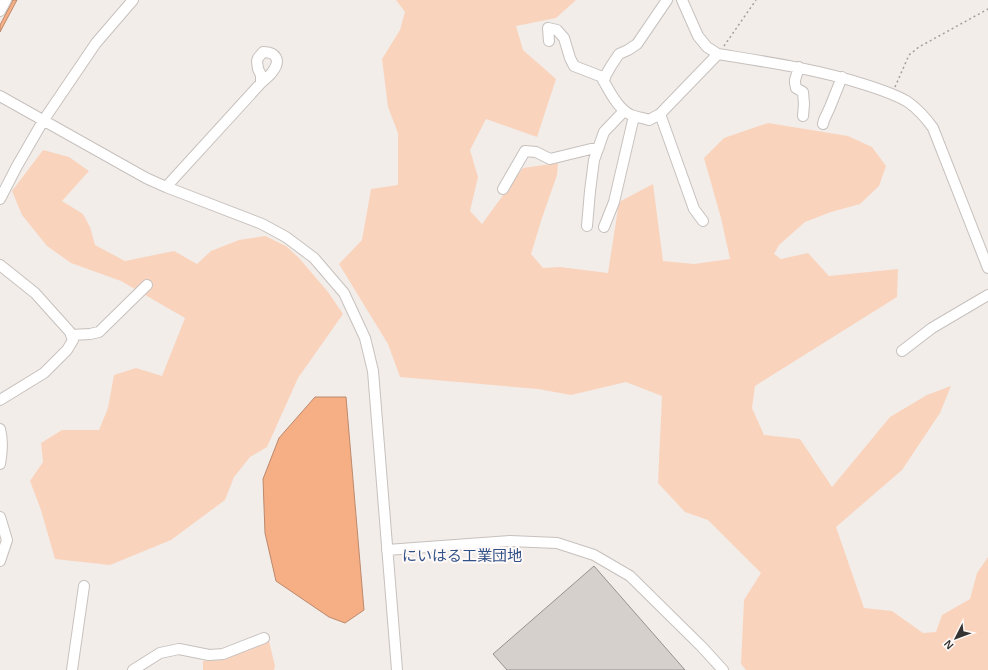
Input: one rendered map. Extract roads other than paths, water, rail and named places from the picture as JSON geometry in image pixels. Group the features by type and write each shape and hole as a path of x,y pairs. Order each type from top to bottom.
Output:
{"street":[{"path":"0,11 6,0"},
{"path":"0,199 43,121 96,43 132,0"},
{"path":"667,0 637,44 619,54 603,80 608,90 624,111 634,116 649,120 660,114 718,54"},
{"path":"682,0 698,36 707,47 718,54 799,67 842,77 892,94 917,109 927,118 933,128 988,268"},
{"path":"549,42 548,28 557,30 564,38 574,66 605,78"},
{"path":"799,67 795,83 796,88 803,92 803,116"},
{"path":"823,124 842,77"},
{"path":"166,187 261,82"},
{"path":"0,96 146,178 262,224 286,237 314,258 344,293 365,338 373,371 397,670"},
{"path":"587,226 594,160 604,132 624,111"},
{"path":"660,114 694,209 703,221"},
{"path":"604,227 614,202 634,116"},
{"path":"503,189 525,151 536,152 550,159 599,147"},
{"path":"0,265 35,293 70,332 73,340 67,350 44,373 0,400"},
{"path":"71,335 99,332 147,285"},
{"path":"902,351 932,328 988,295"},
{"path":"0,429 2,435 0,464"},
{"path":"0,517 7,540 0,561"},
{"path":"387,550 510,541 557,543 594,555 630,576 701,646 723,670"},
{"path":"72,670 84,586"},
{"path":"133,670 160,653 179,648 209,656 223,654 264,638"}],"district":[{"name":"にいはる工業団地","path":"462,556"}]}
